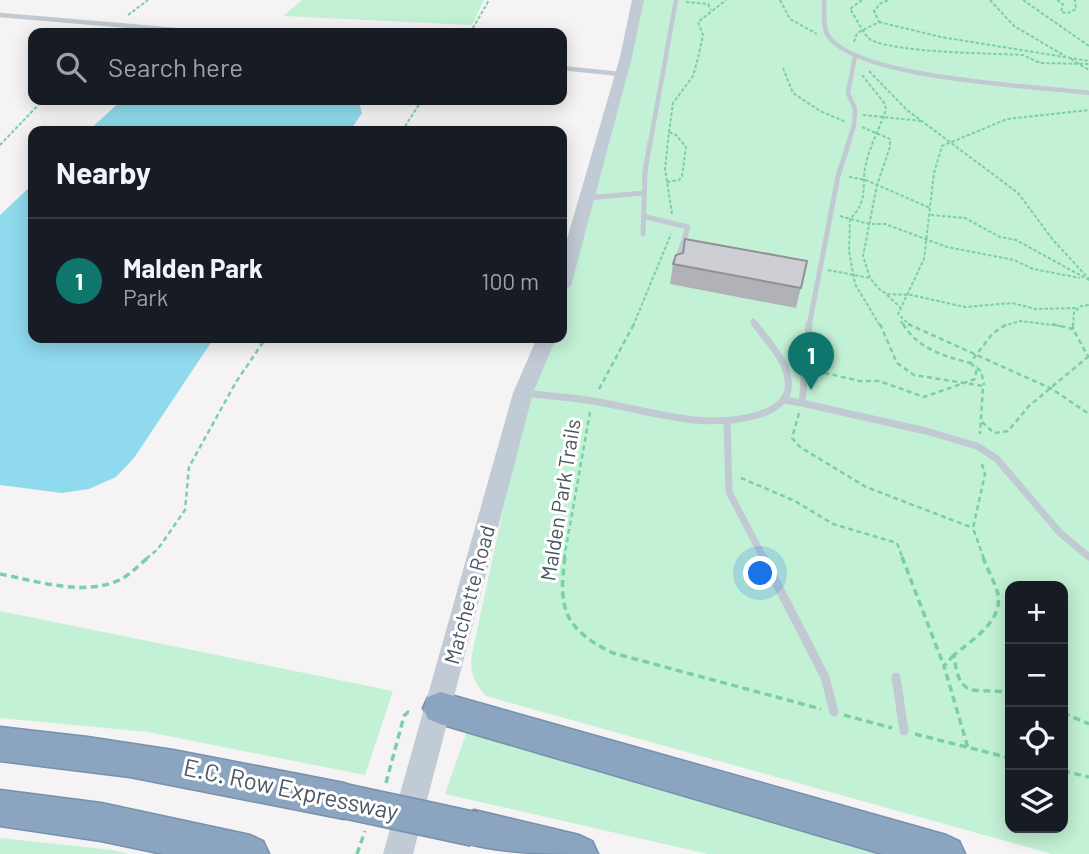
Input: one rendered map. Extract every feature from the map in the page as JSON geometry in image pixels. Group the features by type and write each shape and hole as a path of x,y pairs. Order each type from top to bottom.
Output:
{"highway":[{"path":"440,708 947,854"},
{"name":"E.C. Row Expressway","path":"0,744 97,753 180,766 579,854"},
{"path":"0,808 101,822 250,854"}],"main road":[{"path":"567,268 626,57 639,0"},
{"name":"Matchette Road","path":"398,854 440,708 523,393 544,343"}],"lane":[{"path":"824,0 825,26 830,38 854,61 929,74 1089,93"},
{"path":"643,234 646,217 645,172 676,1"},
{"path":"0,15 152,28"},
{"path":"802,403 809,327 819,268 838,176 854,125 855,114 848,93 854,61"},
{"path":"567,69 620,74"},
{"path":"586,198 644,193"},
{"path":"646,217 685,225 688,232 673,269"},
{"path":"523,393 592,401 635,411 727,421 751,418 774,408 784,400 789,387 785,368 753,321"},
{"path":"784,400 926,431 979,448 996,459 1060,533 1089,557"},
{"path":"727,421 729,492 825,677 834,712"},
{"path":"896,677 904,731"}],"path":[{"path":"473,28 489,0"},
{"path":"676,1 708,4 710,10 726,0"},
{"path":"780,0 790,19 804,29 854,45 856,33 879,22 931,35 1089,63"},
{"path":"862,0 850,9 863,26 862,29 869,40 893,46 1014,54 1040,63 1089,63"},
{"path":"879,22 874,11 889,0"},
{"path":"990,0 1004,19 1089,70"},
{"path":"1023,0 1089,46"},
{"path":"1057,0 1063,4 1061,12 1065,13 1076,9 1074,0"},
{"name":"Malden Park Trails","path":"710,10 698,22 703,35 693,76 673,103 665,169 673,222 667,248 636,320 592,401 567,535 561,587 563,607 572,625 589,642 612,653 1005,757"},
{"path":"854,61 886,104 865,169 866,180 856,213 850,219 849,251 858,292 875,314 897,363 914,375 983,386"},
{"path":"854,61 863,66 922,121 1018,193 1053,240 1089,279"},
{"path":"783,68 793,93 832,118 890,139 863,256 870,278 900,307"},
{"path":"0,145 38,105"},
{"path":"405,126 419,105"},
{"path":"944,666 987,628 999,604 998,590 990,577 973,528 985,474 979,448 983,376 977,366 923,347 908,335 899,318 904,295 923,263 932,208 934,174 942,146 957,141 970,132 1007,119 1089,110"},
{"path":"855,114 922,121"},
{"path":"667,182 679,180 682,176 686,146 676,135 669,132"},
{"path":"838,176 866,180 932,208"},
{"path":"830,213 869,224 885,225 947,247 1014,260 1033,269 1089,279"},
{"path":"931,215 965,218 1000,237 1016,240 1040,252 1080,278"},
{"path":"819,268 870,278"},
{"path":"887,295 904,295 965,307 1012,303 1036,309 1078,309 1089,305"},
{"path":"981,421 988,430 1003,434 1029,406 1089,356 1073,328 1074,312 1078,309"},
{"path":"899,318 917,330 1052,389 1089,414"},
{"path":"970,363 978,357 993,333 1007,324 1026,321 1073,328"},
{"path":"0,574 50,583 95,587 123,578 158,549 186,510 189,467 236,382 263,343"},
{"path":"975,360 986,360"},
{"path":"805,370 860,381 879,381 924,397 975,379 977,366"},
{"path":"802,403 792,438 800,447 866,487 973,528"},
{"path":"729,470 747,483 795,501 833,524 897,543 944,666 968,748"},
{"path":"954,655 954,669 960,683 969,691 984,695 1005,693"},
{"path":"1068,715 1089,724"},
{"path":"1068,772 1089,777"}],"green space":[{"path":"302,0 484,0 472,25 283,16"},
{"path":"637,0 1089,0 1089,854 1052,854 486,696 473,677 472,654 518,441 545,343 567,343 567,261"},
{"path":"0,611 393,691 365,775 148,732 0,718"},
{"path":"467,731 896,854 708,854 445,794"},
{"path":"0,838 112,850 129,854 0,854"}],"water":[{"path":"117,105 360,105 362,113 353,126 93,126"},
{"path":"28,189 28,343 211,343 134,458 116,477 89,489 62,493 0,485 0,215"}],"building":[{"path":"685,239 807,261 801,288 673,264 676,255 683,253"}],"place":[{"name":"Malden Park","path":"811,390"}]}
